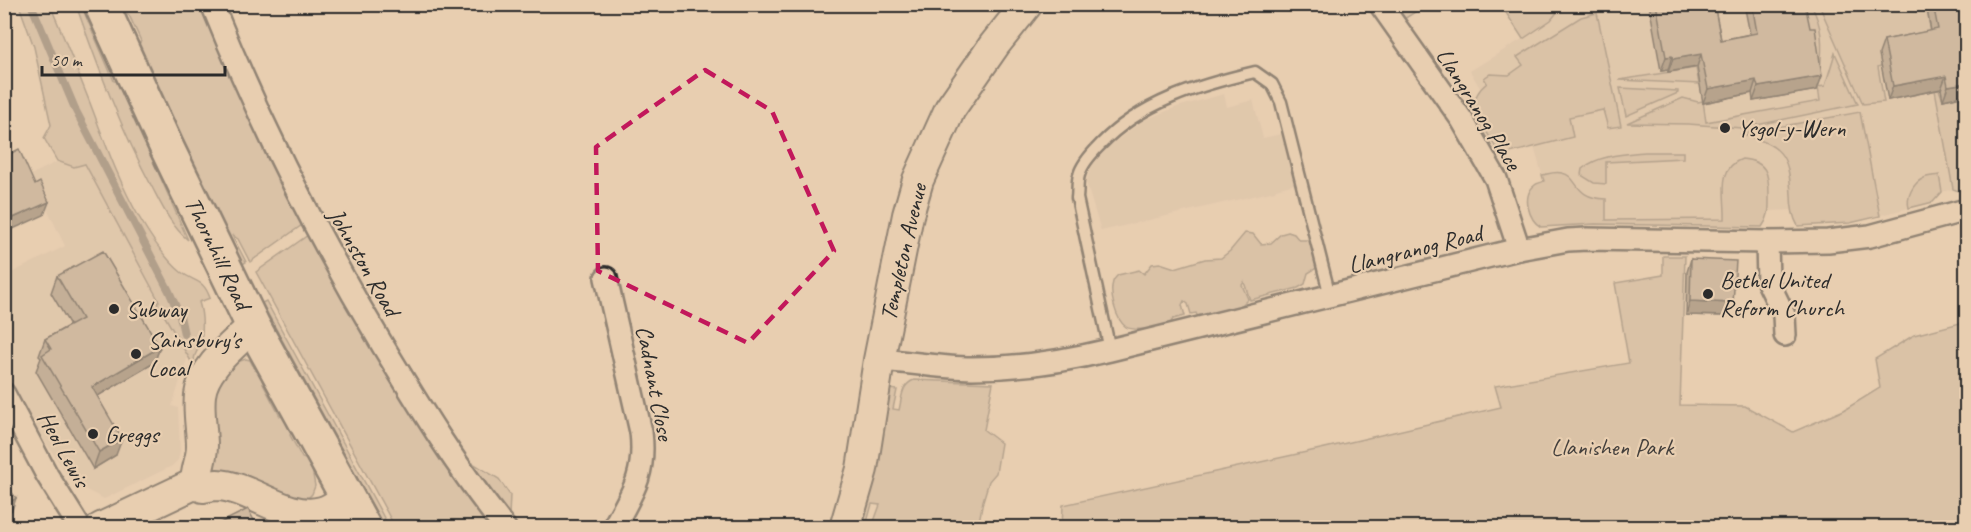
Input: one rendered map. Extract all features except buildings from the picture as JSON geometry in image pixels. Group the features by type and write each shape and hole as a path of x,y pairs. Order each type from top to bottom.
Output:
{"main road":[{"name":"Thornhill Road","path":"101,4 253,326 364,528"}],"street":[{"name":"Johnston Road","path":"212,4 230,51 292,184 344,281 432,426 462,472 505,528"},
{"name":"Templeton Avenue","path":"845,528 862,469 879,360 908,215 918,180 950,109 995,44 1028,4"},
{"name":"Llangranog Place","path":"1380,4 1462,120 1502,196 1519,249"},
{"name":"Llangranog Road","path":"879,360 941,366 999,367 1056,361 1110,350 1519,249 1568,240 1767,242 1852,239 1966,210"},
{"path":"1767,242 1767,275 1784,315 1785,335"},
{"name":"Cadnant Close","path":"606,278 644,453 641,471 633,493 613,528"},
{"path":"196,483 202,448 200,396 202,384 214,365 253,326"},
{"name":"Heol Lewis","path":"4,394 47,475 80,528"},
{"path":"196,483 203,487 217,485 233,489 293,512 315,514 325,512 347,498"},
{"path":"101,528 196,483"}],"lane":[{"path":"1110,350 1077,198 1079,175 1092,153 1114,130 1147,107 1232,77 1255,72 1272,84 1281,102 1330,296"}],"highlighted area":[{"path":"705,70 772,111 834,251 748,343 598,271 596,147"}],"shaded area":[{"name":"Ysgol-y-Wern","path":"1501,5 1966,5 1966,193 1953,189 1942,192 1933,202 1850,223 1798,226 1791,210 1769,211 1768,218 1762,227 1595,224 1541,227 1534,223 1528,205 1528,193 1535,185 1544,181 1534,147 1506,154 1497,150 1473,108 1480,88 1470,71 1522,39"},
{"path":"1224,94 1227,107 1253,100 1263,138 1281,134 1295,184 1275,191 1101,231 1086,182 1091,167 1105,149 1144,120 1177,107"},
{"path":"78,151 159,301 158,304 188,356 172,406 178,408 180,451 178,460 172,466 104,499 69,477 29,418 5,375 5,276 65,246 31,175"}],"green space":[{"path":"19,5 50,5 112,161 139,217 169,260 181,272 201,284 210,298 199,302 202,336 192,363 157,303 159,301 85,164 74,167 57,161 44,138 51,125 34,47"},
{"path":"76,5 81,5 114,81 118,81 188,240 167,215 130,143"},
{"path":"113,5 219,5 289,198 302,225 250,262 238,239 232,235 246,262 241,265 133,54 141,41 129,15 123,11 117,14"},
{"path":"1389,5 1426,5 1401,21"},
{"path":"1501,5 1563,5 1551,20 1523,39"},
{"path":"1798,5 1811,5 1818,21 1822,44 1820,70"},
{"path":"1819,5 1926,5 1933,43 1878,67 1884,102 1863,104"},
{"path":"1597,13 1621,126 1608,128 1603,110 1569,117 1573,137 1506,154 1497,150 1473,108 1477,94 1487,83 1484,78 1490,74 1509,75 1523,65 1517,57 1581,17"},
{"path":"1835,53 1858,104 1742,128 1627,123 1683,98 1703,101 1706,122 1820,101 1818,87 1825,86"},
{"path":"1696,68 1699,84 1619,80"},
{"path":"1620,88 1678,91 1678,93 1626,116"},
{"path":"1935,90 1939,90 1943,100 1966,95 1966,193 1953,189"},
{"path":"1860,112 1880,216 1850,223 1798,226 1792,211 1790,181 1785,160 1774,147 1740,134"},
{"path":"1645,152 1683,152 1683,158 1606,162 1606,184 1594,183 1581,175 1582,169 1596,161 1612,156"},
{"path":"1742,159 1762,166 1767,175 1769,208 1762,227 1595,224 1541,227 1533,219 1528,208 1528,195 1535,185 1544,181 1542,175 1559,172 1571,178 1587,195 1606,199 1606,220 1725,219 1725,176 1734,163"},
{"path":"1939,175 1942,192 1933,202 1909,208 1910,195 1917,183 1926,177"},
{"path":"1288,232 1294,234 1299,240 1313,240 1320,266 1308,273 1305,284 1298,288 1250,300 1244,282 1242,285 1248,299 1235,312 1199,319 1196,313 1191,314 1188,304 1184,301 1182,305 1185,316 1173,319 1168,327 1164,328 1129,328 1119,319 1112,293 1113,281 1118,275 1139,270 1144,274 1152,264 1160,263 1175,268 1205,259 1221,258 1245,233 1253,234 1261,244 1271,243 1281,234"},
{"path":"308,235 334,282 375,312 391,337 397,356 418,380 419,395 466,459 499,479 510,495 509,516 503,527 395,527 256,272"},
{"name":"Llanishen Park","path":"1663,256 1685,256 1680,405 1745,406 1793,432 1844,410 1880,388 1875,359 1914,335 1960,323 1966,333 1966,527 1062,527 1063,505 1501,407 1495,386 1629,363 1615,283 1663,275"},
{"path":"266,301 389,527 384,527 262,303"},
{"path":"246,359 250,360 255,370 261,373 263,384 280,416 287,418 294,430 290,435 302,458 308,460 312,469 315,486 307,499 291,503 219,476 215,469 213,389 231,364"},
{"path":"914,380 993,383 984,430 1001,443 996,473 989,481 978,527 872,527 880,505 872,504 867,522 860,520 890,389 897,390 893,409 899,410 904,389"}],"waterway":[{"path":"31,4 76,111 169,291 180,316 184,334"}],"place":[{"name":"Ysgol-y-Wern","path":"1725,128"},
{"name":"Bethel United Reform Church","path":"1708,294"},
{"name":"Subway","path":"114,309"},
{"name":"Sainsbury's Local","path":"136,354"},
{"name":"Greggs","path":"93,434"}]}
